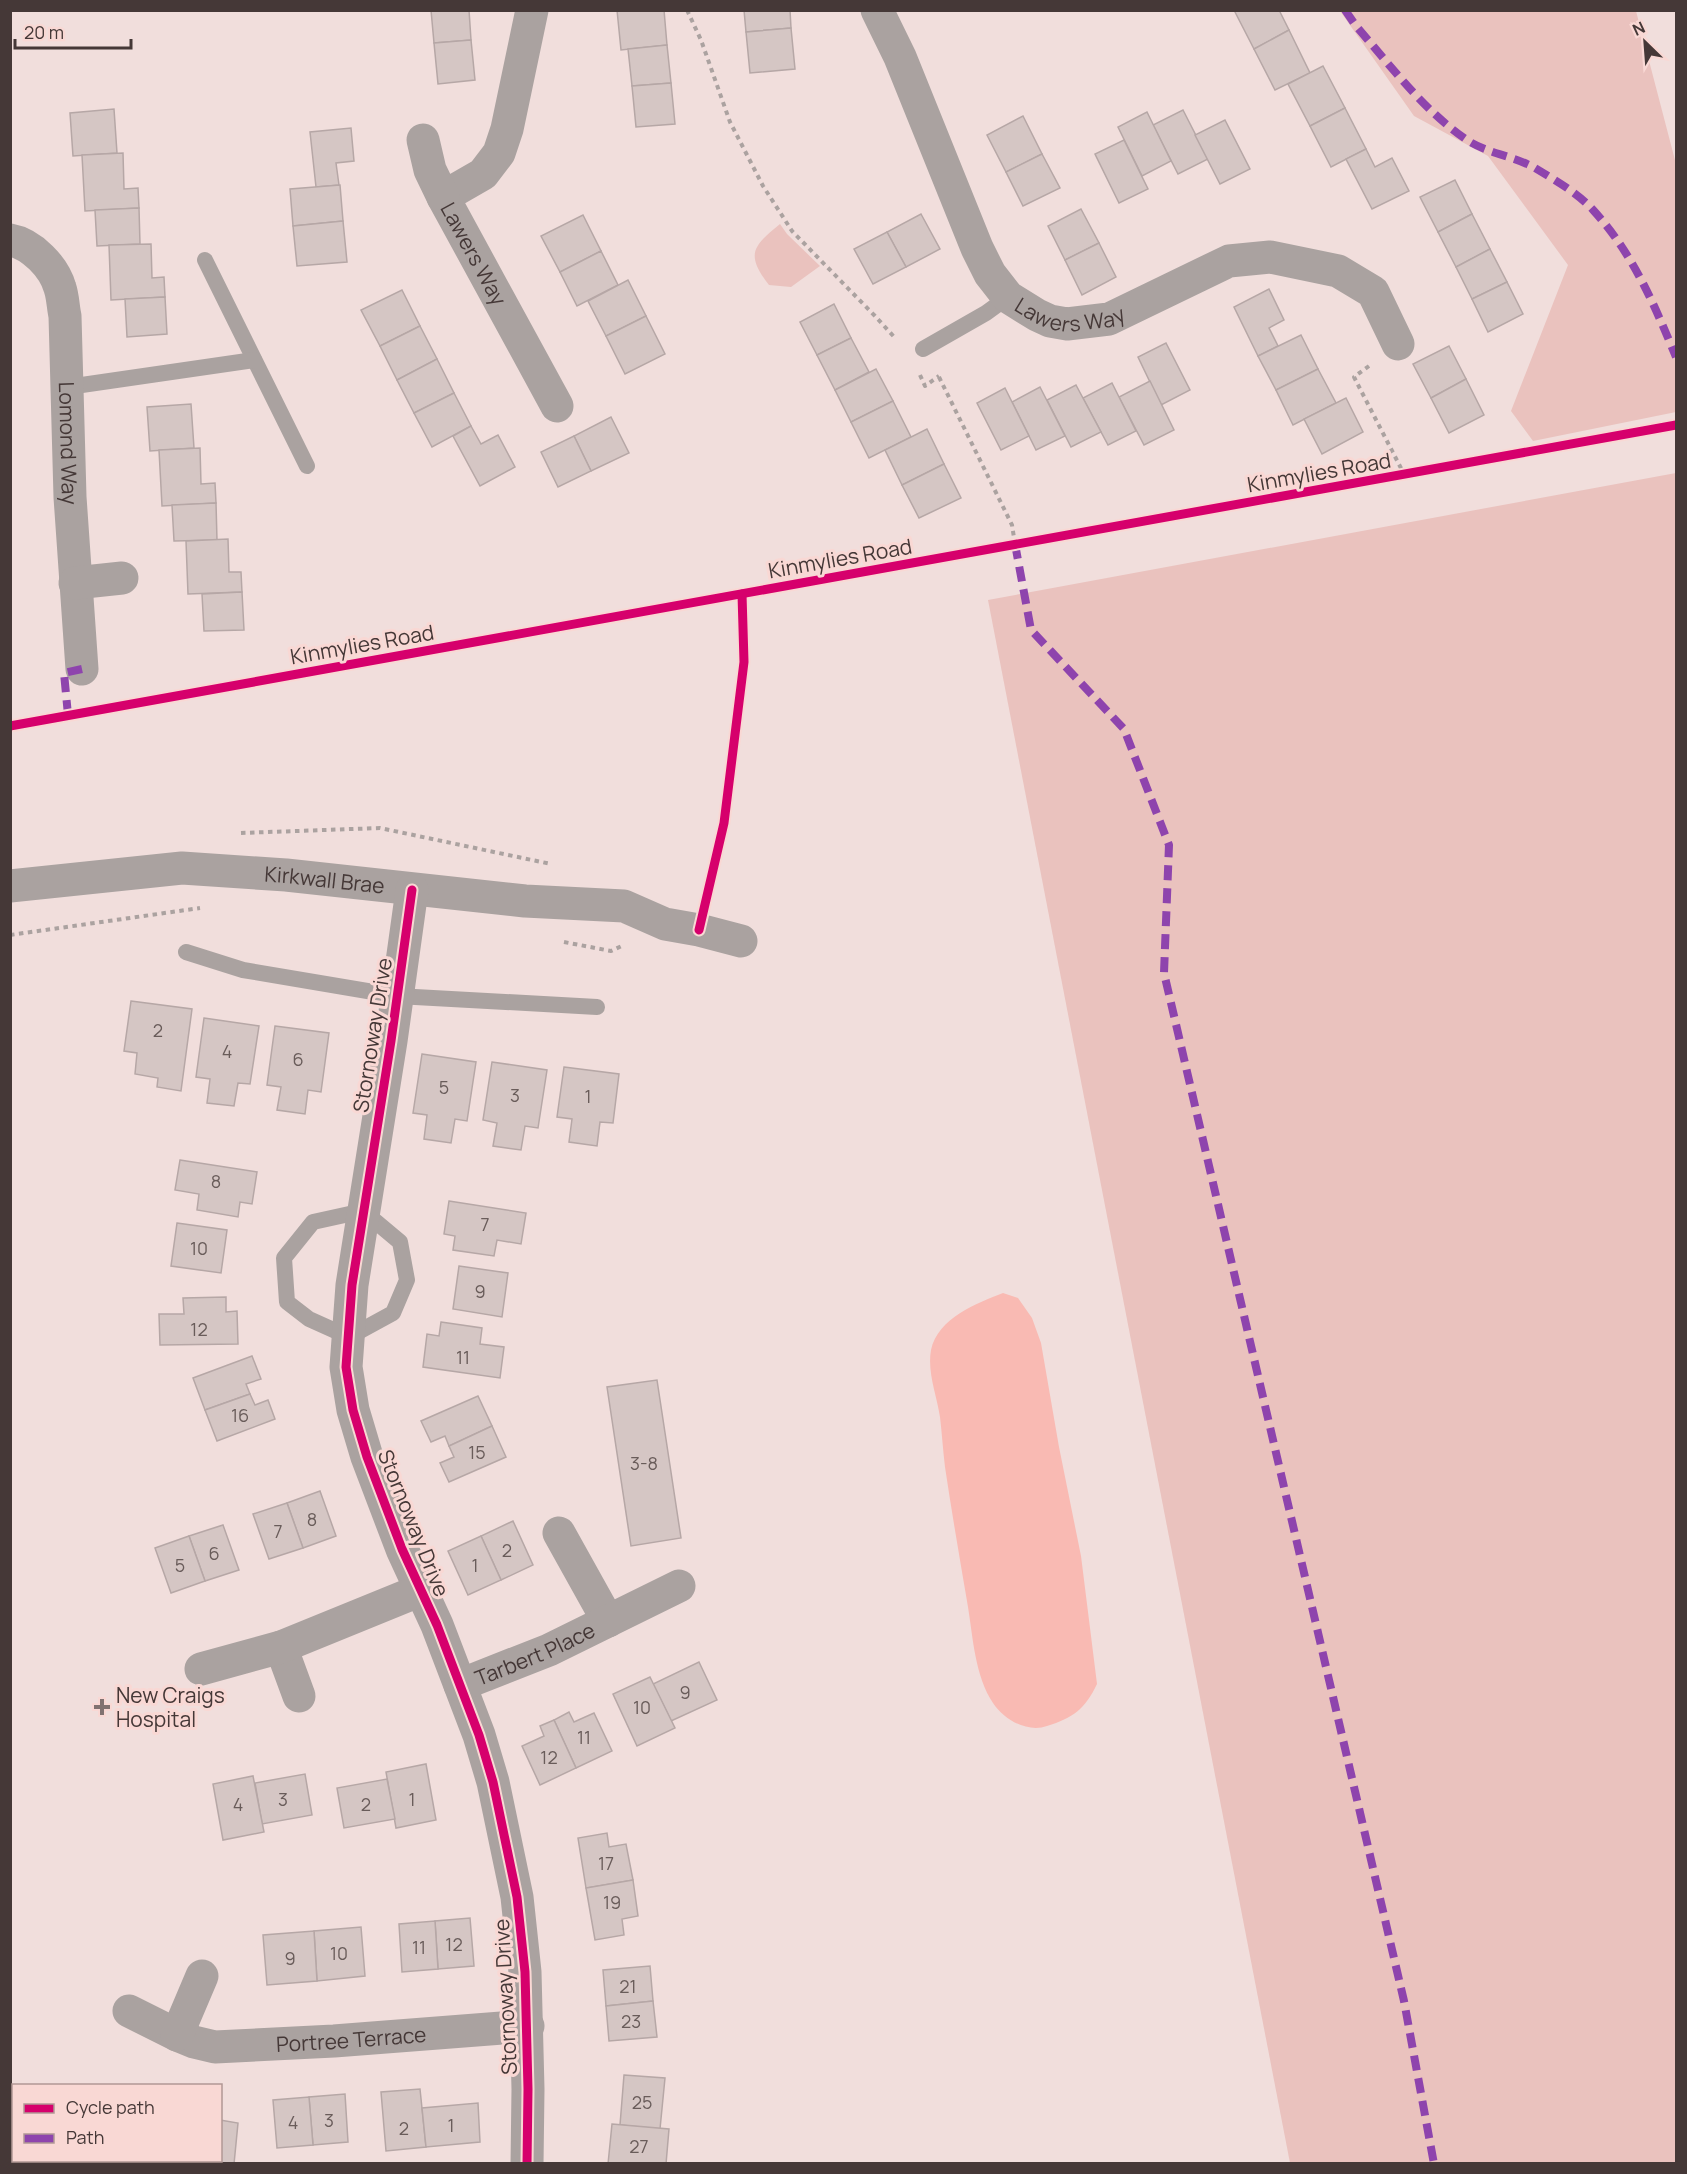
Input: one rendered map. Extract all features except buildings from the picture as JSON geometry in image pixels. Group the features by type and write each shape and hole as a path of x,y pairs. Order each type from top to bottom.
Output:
{"street":[{"name":"Lawers Way","path":"532,10 507,129 499,153 483,174 443,197 557,406"},
{"name":"Lawers Way","path":"878,10 900,57 977,248 990,274 1008,297 1022,307 1050,321 1067,324 1109,319 1229,261 1270,256 1338,271 1373,292 1398,344"},
{"path":"423,140 430,170 443,197"},
{"name":"Lomond Way","path":"10,240 35,252 48,266 60,287 65,316 70,497 82,669"},
{"path":"75,583 122,578"},
{"name":"Kirkwall Brae","path":"10,886 182,868 286,875 525,901 624,906 665,924 741,940"},
{"name":"Stornoway Drive","path":"412,890 398,996 352,1285 346,1367 353,1410 371,1468 402,1549 460,1685 493,1782 515,1885 525,1972 528,2026 526,2163"},
{"name":"Tarbert Place","path":"559,1533 608,1621"},
{"name":"Tarbert Place","path":"460,1685 549,1650 679,1586"},
{"path":"201,1669 281,1647 421,1590"},
{"path":"281,1647 298,1696"},
{"path":"177,2035 202,1976"},
{"name":"Portree Terrace","path":"129,2011 177,2035 215,2047 245,2047 528,2026"}],"lane":[{"path":"205,260 307,466"},
{"path":"923,349 986,313 1008,297"},
{"path":"68,387 254,360"},
{"path":"186,952 243,970 398,996 597,1007"},
{"path":"363,1211 400,1242 407,1280 393,1312 349,1337 309,1319 287,1302 284,1258 313,1222 363,1211"}],"path":[{"path":"687,10 730,122 763,186 792,231 897,340"},
{"path":"1398,344 1354,377 1404,474"},
{"path":"923,349 939,376 1012,525 1015,544"},
{"path":"916,367 925,386 939,376"},
{"path":"1003,546 1027,542"},
{"path":"10,935 204,908"},
{"path":"555,940 611,951 665,924"}],"shaded area":[{"path":"1340,11 1636,11 1676,164 1676,412 1533,441 1511,411 1568,265 1488,156 1414,116"},
{"path":"780,224 787,234 820,266 791,287 769,285 761,274 755,258 758,245"},
{"path":"1676,473 1676,2163 1290,2163 988,600"},
{"path":"1003,1293 1018,1298 1032,1318 1041,1343 1081,1556 1097,1684 1088,1700 1071,1716 1040,1728 1017,1724 1003,1715 987,1692 978,1669 944,1461 940,1417 930,1367 931,1350 942,1329 960,1313"}],"marked path":[{"path":"1345,10 1408,87 1451,128 1475,144 1535,168 1588,204 1608,227 1631,262 1651,299 1676,357"},
{"path":"1015,544 1031,630 1124,729 1169,845 1164,973 1404,2001 1434,2164"},
{"path":"68,715 64,673 82,669"}],"cycle path":[{"name":"Kinmylies Road","path":"10,726 1676,425"},
{"path":"699,930 724,823 744,662 742,594"},
{"path":"412,890 391,1041 352,1285 346,1367 353,1410 367,1457 402,1549 437,1625 479,1735 493,1782 517,1897 525,1972 527,2164"}],"place":[{"name":"New Craigs Hospital","path":"102,1707"}]}
